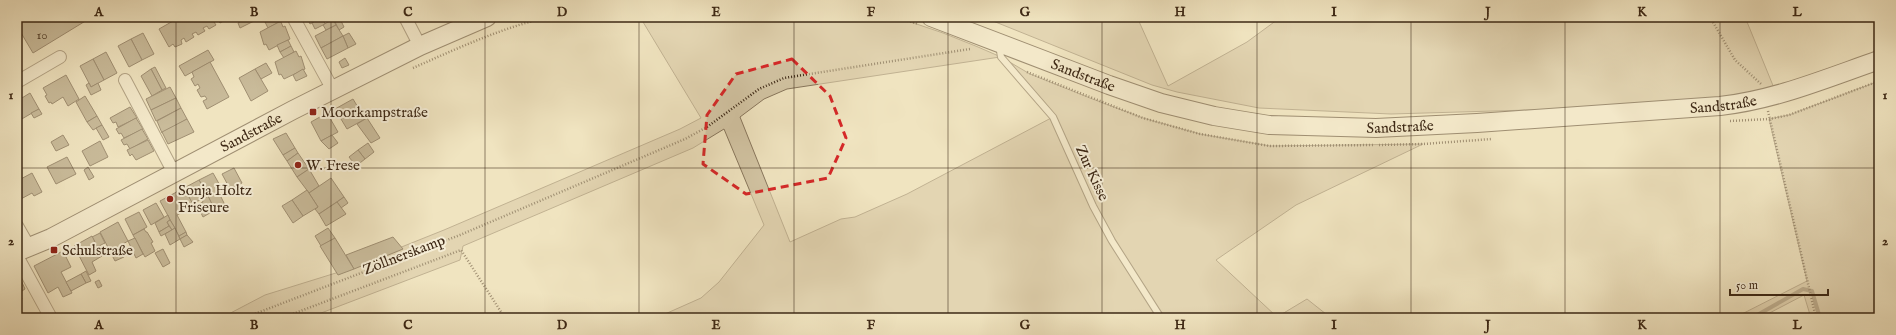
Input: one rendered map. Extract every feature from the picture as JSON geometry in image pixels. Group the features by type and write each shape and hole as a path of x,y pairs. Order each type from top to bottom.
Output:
{"main road":[{"name":"Sandstraße","path":"21,252 51,238 292,110 420,46 487,17"},
{"name":"Sandstraße","path":"931,17 1109,85 1161,103 1214,116 1269,125 1376,128 1477,123 1744,104 1767,98 1879,60"}],"street":[{"path":"293,17 332,90"},
{"path":"405,17 420,46"},
{"path":"17,82 60,57"},
{"path":"125,80 174,173"},
{"path":"17,226 21,252 51,318"}],"lane":[{"name":"Zur Kisse","path":"999,43 1000,57 1053,117 1093,206 1112,241 1161,318"}],"path":[{"path":"409,70 444,54 530,21 548,17"},
{"path":"1710,17 1735,60 1766,89 1767,98"},
{"path":"244,318 460,235 685,139 707,127 759,89 784,78 978,48"},
{"path":"1024,70 1143,118"},
{"path":"1816,318 1809,295 1769,119 1789,114 1879,81"},
{"name":"Zöllnerskamp","path":"282,318 461,250 505,318"}],"highlighted area":[{"path":"792,59 830,96 846,138 828,178 746,194 703,164 707,115 736,74"}],"shaded area":[{"path":"640,17 896,17 978,47 1001,57 1030,74 1090,98 1143,118 1200,134 1270,146 1423,144 1296,205 1216,260 1277,317 1307,299 1331,318 656,318 701,298 719,282 764,225 724,129 693,148 463,246 460,260 308,318 221,318 265,295 339,272 444,230 680,129 701,118","holes":["1000,57 1053,117 907,194 855,217 841,219 790,242 740,117 764,99 787,89"]},
{"path":"983,17 1137,17 1168,86 1247,42 1281,17 1745,17 1774,88 1716,98 1563,109 1391,114 1259,108 1177,92 1152,85"},
{"path":"1879,81 1879,318 1811,318 1804,295 1760,318 1734,318 1807,281 1769,119 1789,115"}],"building":[{"path":"17,17 92,17 33,53 17,26"},
{"path":"180,17 226,17 227,19 220,23 218,20 214,22 216,25 209,29 207,26 203,28 205,31 198,35 196,32 192,34 194,37 186,42 184,38 181,40 182,44 175,47 173,44 169,47 159,29"},
{"path":"248,17 252,17 254,21 240,28 238,23"},
{"path":"276,17 279,22 268,28 265,22"},
{"path":"304,17 323,17 310,24 307,18 305,19"},
{"path":"322,17 325,24 315,29 312,23"},
{"path":"339,17 344,27 339,30 334,20"},
{"path":"333,19 336,25 326,30 323,25"},
{"path":"281,22 283,27 285,26 290,39 269,50 266,44 264,45 260,32"},
{"path":"336,25 343,36 321,48 315,36"},
{"path":"143,33 154,54 142,60 131,39"},
{"path":"349,33 356,44 348,48 343,36"},
{"path":"343,36 348,48 327,59 321,48"},
{"path":"131,39 142,60 129,67 118,46"},
{"path":"288,40 291,46 280,52 277,45"},
{"path":"291,46 294,52 284,58 280,52"},
{"path":"208,50 214,60 185,76 179,66"},
{"path":"296,51 299,57 301,56 305,69 284,79 281,74 279,75 275,62"},
{"path":"106,52 117,73 104,80 93,59"},
{"path":"345,58 349,65 342,68 339,62"},
{"path":"93,59 104,80 91,87 80,66"},
{"path":"210,62 229,97 207,109 203,101 207,99 205,96 201,97 197,90 200,88 198,84 195,86 191,79 194,77 192,72"},
{"path":"266,63 272,73 261,79 255,69"},
{"path":"155,67 166,88 162,90 151,69"},
{"path":"151,69 162,90 152,96 141,76"},
{"path":"255,69 268,91 251,101 239,78"},
{"path":"303,69 307,76 296,81 293,75"},
{"path":"66,75 79,99 68,106 63,97 52,104 51,102 49,103 43,88"},
{"path":"89,83 91,87 98,83 101,90 91,95 86,85"},
{"path":"170,87 176,98 151,110 146,99"},
{"path":"30,93 39,109 20,120 17,115 17,101"},
{"path":"85,96 97,116 87,122 76,102"},
{"path":"176,98 181,108 156,121 151,110"},
{"path":"353,99 365,119 347,129 335,109"},
{"path":"130,107 137,118 118,127 116,122 113,123 110,118"},
{"path":"181,108 187,119 162,133 157,121"},
{"path":"39,109 42,114 34,118 31,113"},
{"path":"327,113 338,132 321,141 311,122"},
{"path":"97,116 102,125 93,130 87,122"},
{"path":"136,118 143,129 124,138 121,133 119,134 116,129"},
{"path":"367,118 380,138 371,143 357,124"},
{"path":"187,119 194,132 168,144 162,132"},
{"path":"102,125 109,137 103,140 96,128"},
{"path":"142,129 148,139 130,149 127,144 124,145 121,140"},
{"path":"286,133 295,148 283,155 273,139"},
{"path":"63,135 69,145 56,151 51,142"},
{"path":"332,135 338,143 329,149 321,141"},
{"path":"148,140 154,151 136,160 132,154 130,156 127,150"},
{"path":"100,141 108,157 90,166 82,151"},
{"path":"368,143 374,152 365,159 358,150"},
{"path":"295,148 298,153 287,161 283,155"},
{"path":"358,150 365,159 356,166 349,157"},
{"name":"W. Frese","path":"298,153 309,169 297,177 287,161"},
{"path":"67,157 76,174 56,184 47,167"},
{"path":"88,167 94,177 89,180 84,170"},
{"path":"234,168 242,183 230,189 222,174"},
{"path":"309,169 319,186 309,193 297,177"},
{"path":"32,173 42,192 34,196 32,193 19,200 17,195 17,181"},
{"path":"213,173 222,189 218,191 225,205 215,210 199,180"},
{"path":"331,178 344,197 319,214 315,209 318,207 309,193"},
{"path":"199,180 208,196 192,204 184,188"},
{"path":"184,188 194,206 177,215 186,232 179,236 160,201"},
{"path":"307,190 318,207 303,216 292,200"},
{"path":"208,196 215,210 203,217 197,205 203,202 202,199"},
{"path":"344,197 348,203 341,208 337,202"},
{"path":"292,200 303,216 293,223 282,206"},
{"path":"337,202 346,214 326,226 319,214"},
{"path":"156,203 164,217 151,225 143,210"},
{"path":"139,212 147,227 133,235 125,219"},
{"path":"168,215 170,220 167,222 169,226 159,232 155,223"},
{"path":"170,220 175,228 172,230 167,222"},
{"path":"118,222 128,241 118,247 124,257 115,261 100,232"},
{"path":"169,226 172,230 161,236 159,232"},
{"path":"175,228 180,239 170,245 165,234"},
{"path":"328,228 335,238 321,246 315,236"},
{"path":"144,229 153,242 151,243 155,251 145,257 133,235"},
{"path":"186,232 187,235 180,239 179,236"},
{"path":"100,233 105,243 97,247 92,237"},
{"path":"187,235 193,242 184,247 180,239"},
{"path":"92,236 102,256 92,262 96,271 89,275 74,246"},
{"path":"393,237 403,249 354,269 346,255"},
{"path":"135,238 143,254 136,258 128,241"},
{"path":"335,238 354,269 338,275 320,246"},
{"path":"163,249 170,263 163,267 155,253"},
{"path":"63,251 71,267 61,272 72,293 63,297 58,287 48,293 34,266"},
{"path":"86,271 91,281 86,283 81,274"},
{"path":"81,274 86,283 71,291 66,282"},
{"path":"20,278 25,289 19,293 17,289 17,280"},
{"path":"99,280 102,286 98,288 95,282"},
{"path":"17,289 22,299 17,302"}],"waterway":[{"path":"1752,318 1803,289 1812,291 1820,318"}],"place":[{"name":"Moorkampstraße","path":"313,112"},
{"name":"W. Frese","path":"298,165"},
{"name":"Sonja Holtz Friseure","path":"170,199"},
{"name":"Schulstraße","path":"54,250"}]}
